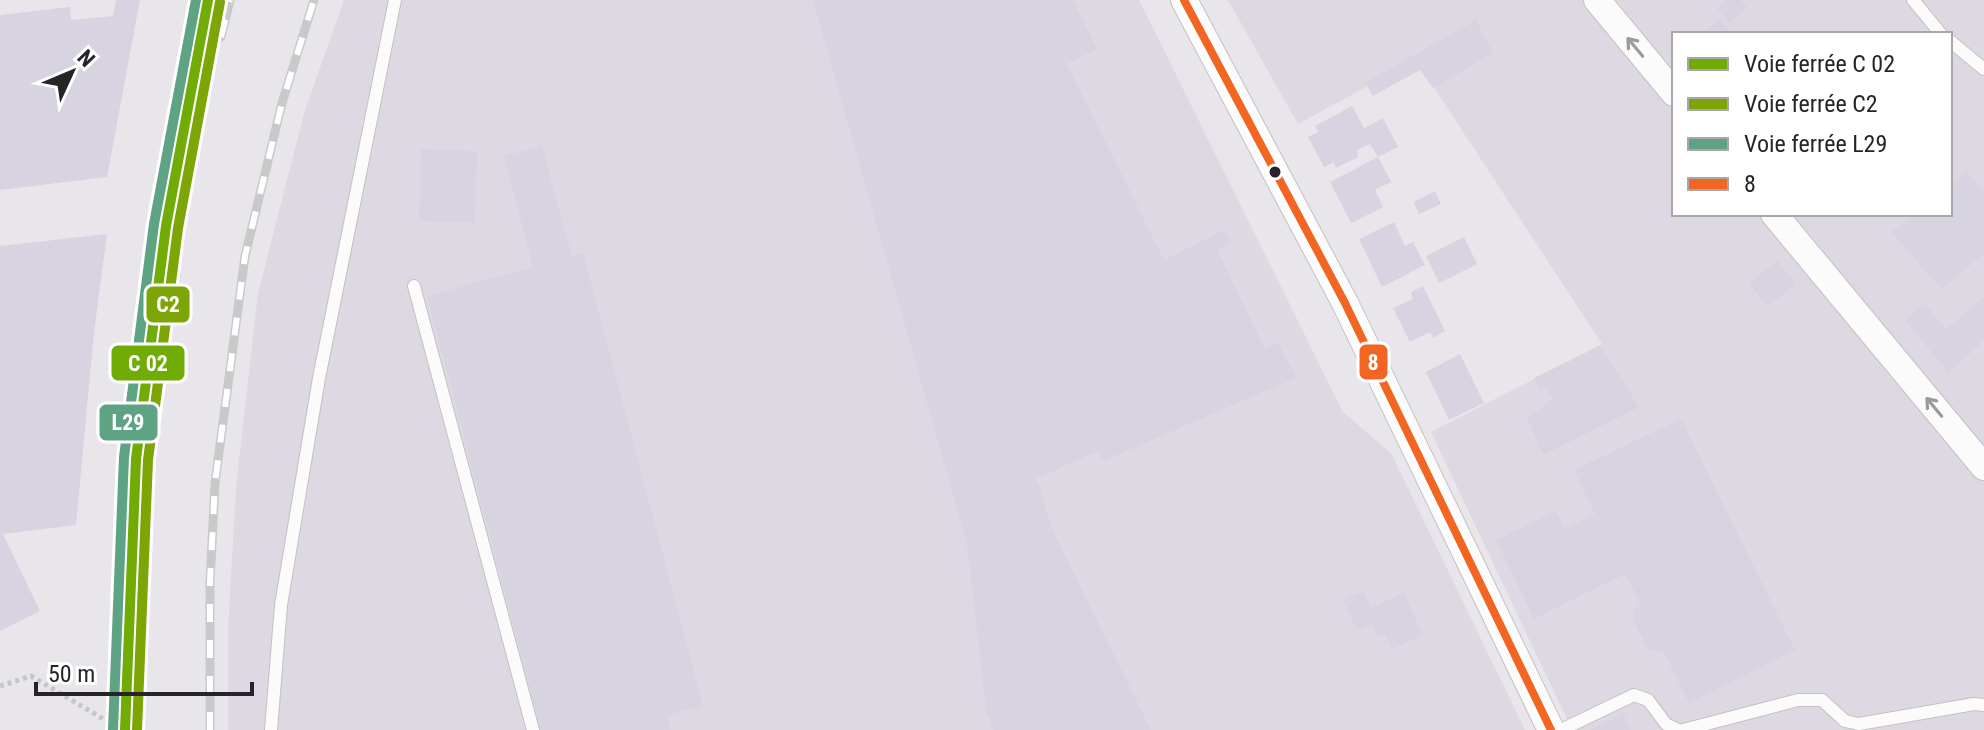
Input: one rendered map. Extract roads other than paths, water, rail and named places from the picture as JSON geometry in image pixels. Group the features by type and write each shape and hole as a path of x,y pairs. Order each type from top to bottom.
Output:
{"street":[{"path":"1184,0 1345,303 1551,730"},
{"path":"1597,0 1672,91"},
{"path":"1776,216 1984,467"}],"lane":[{"path":"271,730 281,605 319,378 395,0"},
{"path":"1913,0 1939,32"},
{"path":"1952,43 1984,69"},
{"path":"414,286 533,730"},
{"path":"1561,730 1634,695 1648,700 1666,724 1680,730 1798,700 1822,700 1845,721 1859,724 1974,704 1984,705"}],"railway":[{"path":"221,37 230,0"},
{"path":"210,730 210,582 215,483 245,256 282,103 314,0"}],"rail line":[{"name":"L29","path":"113,730 124,457 154,224 196,0"},
{"name":"C2","path":"137,730 148,460 178,228 220,2"}]}
